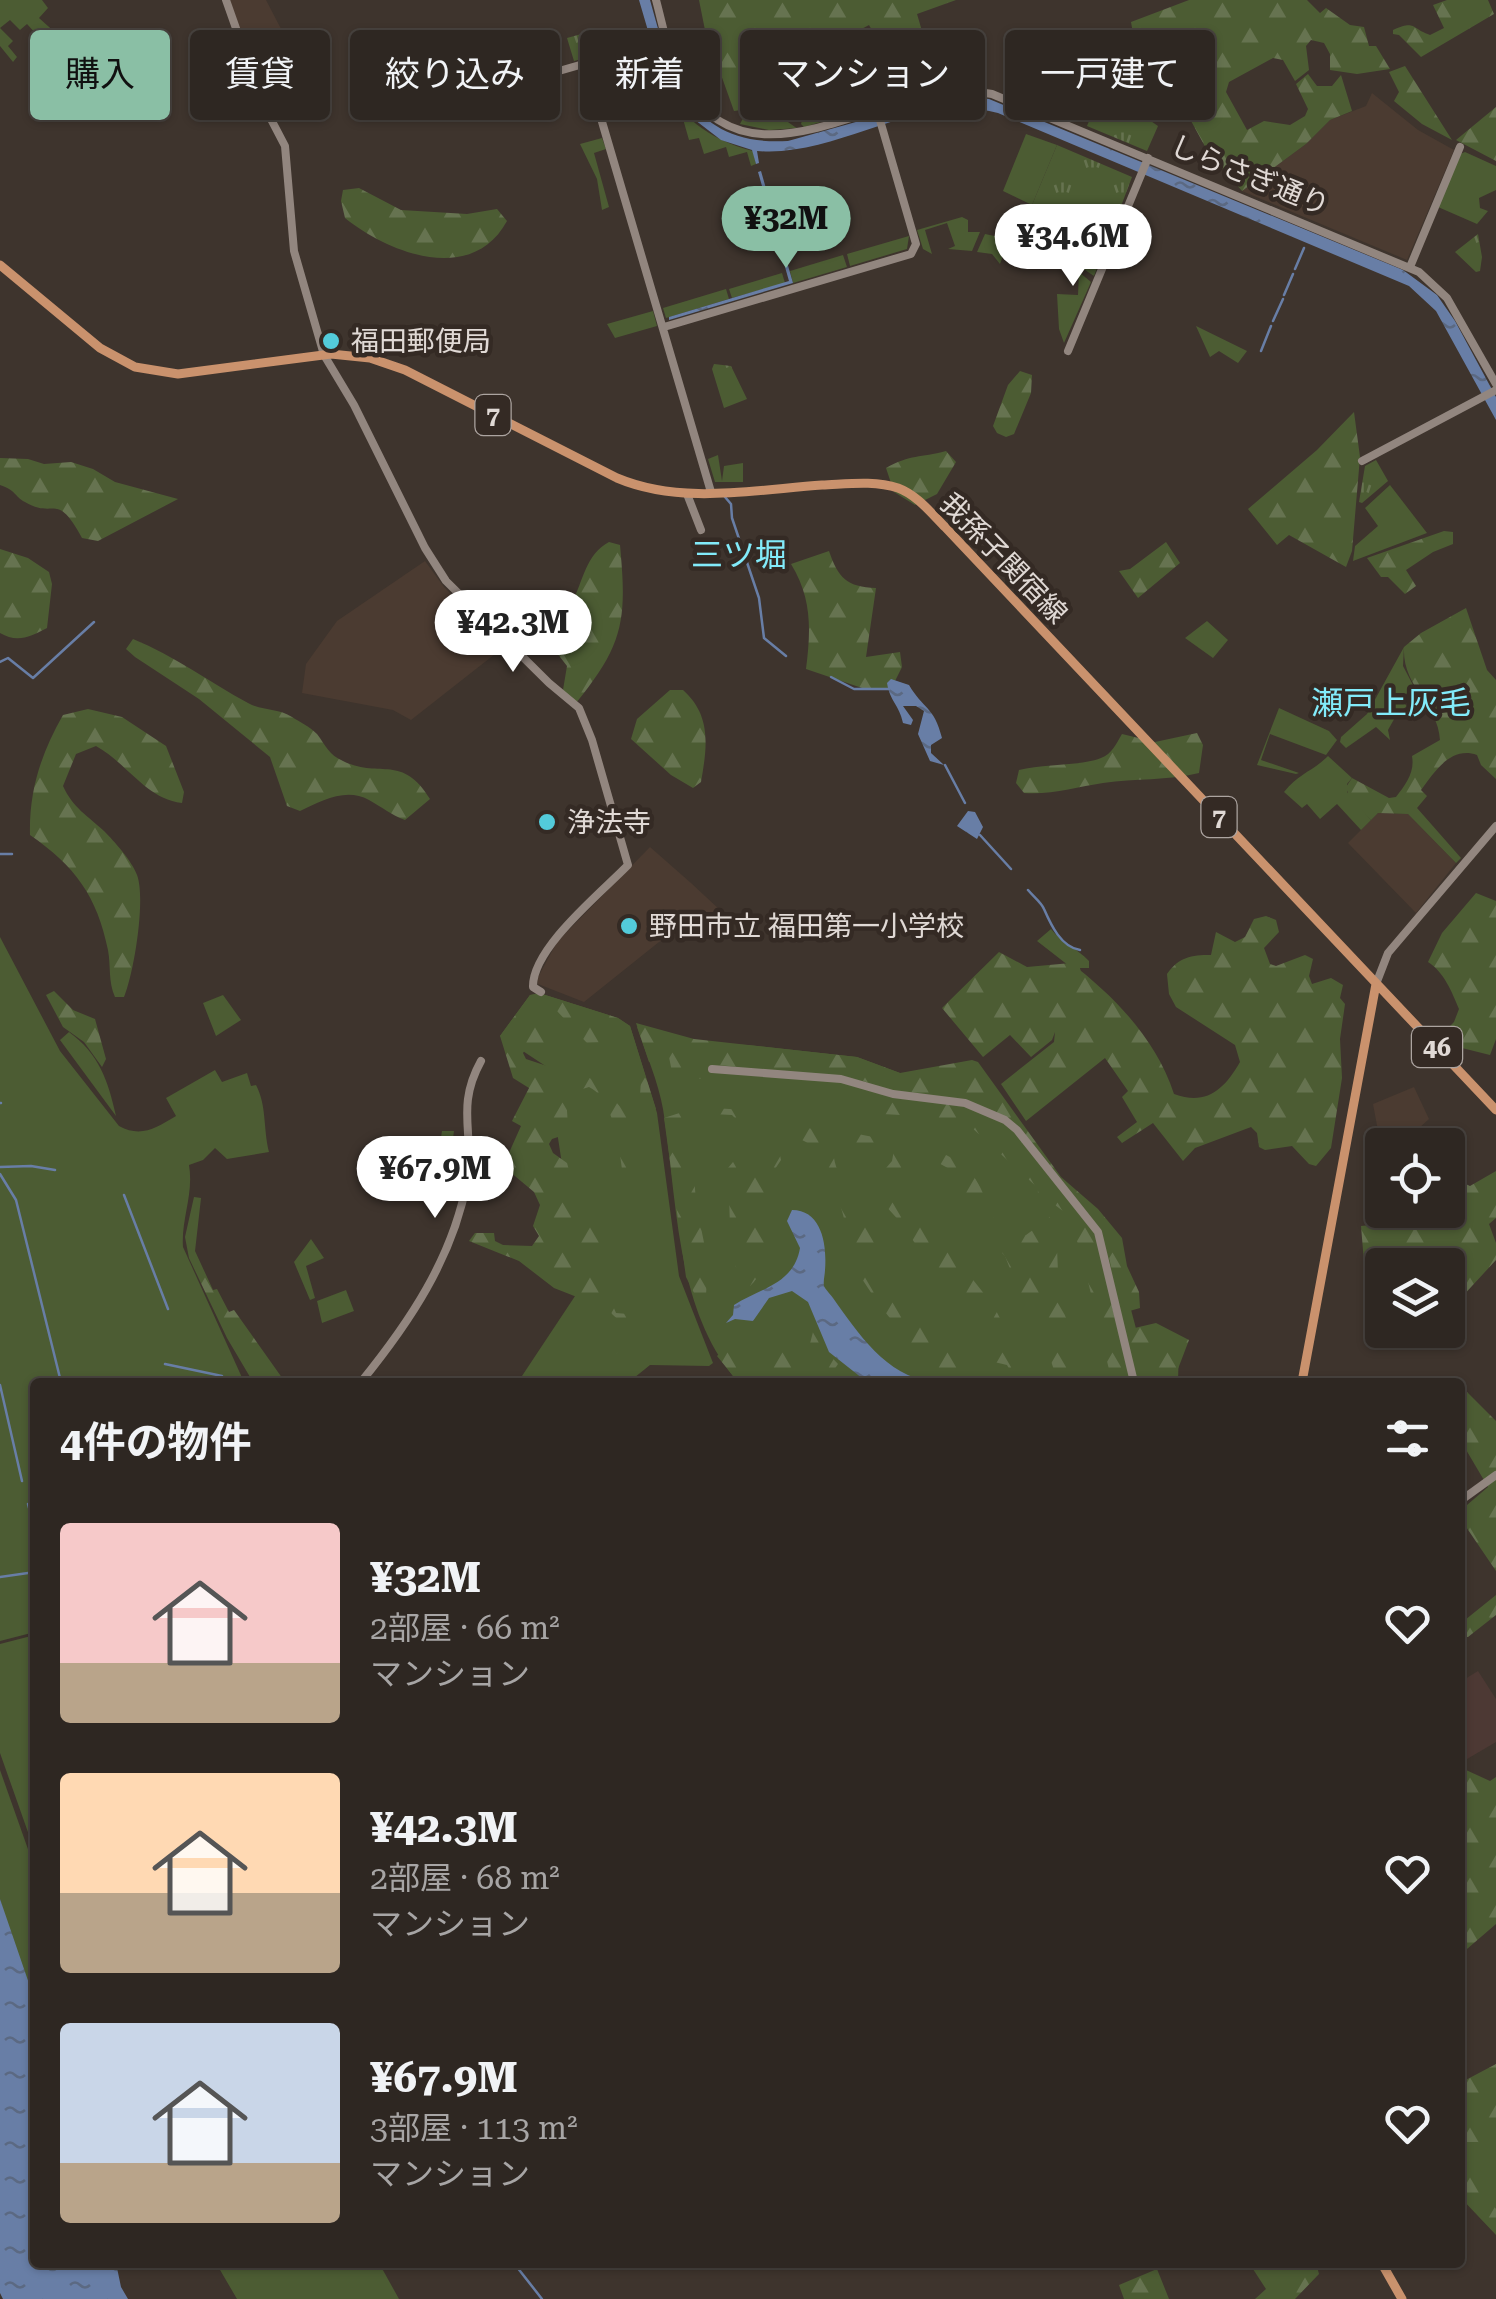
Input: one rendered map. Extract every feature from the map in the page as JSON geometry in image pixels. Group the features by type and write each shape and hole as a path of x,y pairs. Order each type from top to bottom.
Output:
{"main road":[{"name":"我孫子関宿線","path":"0,265 100,348 142,369 187,373 324,355 360,356 396,366 617,478 649,490 687,494 862,483 892,486 908,493 1376,984"},
{"name":"46","path":"1376,984 1496,1110"},
{"path":"1303,1378 1376,984"},
{"path":"1385,2268 1402,2299"}],"street":[{"path":"226,0 262,102 287,154 294,252 324,355 438,570 464,602 579,708 592,740 628,865 556,938 533,978 534,987 541,992"},
{"name":"しらさぎ通り","path":"656,0 663,30"},
{"name":"しらさぎ通り","path":"985,94 1410,267 1428,278 1447,298 1495,388"},
{"name":"しらさぎ通り","path":"720,119 752,134 785,136 850,120"},
{"path":"602,120 711,492"},
{"path":"664,327 911,254 916,244 880,120"},
{"path":"1410,267 1460,147"},
{"path":"1068,350 1147,160"},
{"path":"1362,461 1495,388"},
{"path":"687,494 701,530"},
{"path":"1376,984 1388,953 1496,826"},
{"path":"364,1378 409,1322 435,1276 467,1179 465,1108 470,1082 481,1061"},
{"path":"712,1069 841,1079 893,1094 964,1103 1005,1120 1018,1130 1098,1232 1133,1378"},
{"path":"1465,1497 1496,1475"}],"shaded area":[{"path":"230,0 266,0 282,30 240,30"},
{"path":"1372,93 1418,130 1454,150 1407,260 1242,191 1306,144 1330,120 1366,106"},
{"path":"425,561 444,587 504,647 411,720 393,710 302,693 306,664 337,621"},
{"path":"1378,813 1408,814 1456,863 1416,913 1348,843"},
{"name":"野田市立 福田第一小学校","path":"650,847 720,910 718,913 659,942 584,1002 538,984 557,942"},
{"path":"1414,1087 1429,1119 1419,1128 1377,1128 1373,1104"},
{"path":"1478,1671 1496,1699 1496,1742 1465,1760 1465,1679"}],"green space":[{"path":"0,0 42,0 48,8 39,18 52,30 32,30 27,24 20,30 10,20 0,28"},
{"path":"699,0 956,0 917,14 922,30 872,30 869,25 860,30 740,30 740,110 734,111 720,72 720,30 705,30"},
{"path":"1189,0 1307,0 1320,13 1326,8 1350,25 1364,27 1369,46 1376,46 1390,69 1357,74 1330,70 1330,54 1324,43 1311,40 1306,46 1309,70 1295,81 1283,60 1273,58 1229,82 1226,92 1247,130 1264,121 1290,125 1305,116 1308,109 1296,84 1308,74 1317,86 1332,86 1341,75 1352,111 1330,120 1306,144 1242,191 1208,152 1191,120 1215,120 1215,30 1132,30 1131,22"},
{"path":"1447,0 1488,0 1494,14 1421,57 1399,35 1393,34 1393,30 1406,26 1430,35 1444,28 1433,5"},
{"path":"0,28 13,41 8,46 17,57 13,62 0,46"},
{"path":"580,34 580,59 574,61 567,38"},
{"path":"1405,66 1452,140 1422,124 1394,101 1399,92 1389,72"},
{"path":"1496,107 1496,161 1456,140"},
{"path":"683,120 692,120 708,133 753,151 756,164 751,166 747,152 729,157 726,147 704,154 699,138 689,140"},
{"path":"742,120 786,120 797,128 769,130 740,124"},
{"path":"802,120 827,120 804,127"},
{"path":"1090,120 1149,120 1158,126 1147,151 1087,126"},
{"path":"1026,134 1057,145 1032,205 1003,191"},
{"path":"602,138 606,149 594,153 609,207 602,210 597,179 580,144"},
{"path":"1057,145 1132,177 1109,238 1032,205"},
{"path":"1465,152 1496,166 1496,190 1479,198 1480,208 1488,211 1477,224 1438,207 1460,154"},
{"path":"359,188 401,210 467,214 497,209 507,221 492,241 473,253 452,258 407,252 384,243 345,218 343,190"},
{"path":"962,217 968,220 968,232 980,232 972,251 948,249 955,246 947,223 925,230 932,254 923,249 917,230"},
{"path":"1058,222 1107,242 1094,276 1079,266 1053,263 1043,253","holes":["1054,235 1073,242 1066,261 1047,254"]},
{"path":"985,234 1009,239 1000,264 992,254 977,252"},
{"path":"1478,234 1482,257 1480,271 1476,272 1455,252"},
{"path":"909,236 907,249 850,266 847,254"},
{"path":"843,255 847,267 793,283 790,271"},
{"path":"1079,272 1091,282 1064,343 1057,294 1078,295"},
{"path":"782,273 785,283 732,298 729,289"},
{"path":"726,289 729,299 666,318 663,308"},
{"path":"653,311 657,326 615,338 607,324"},
{"path":"1196,326 1247,351 1238,363 1219,351 1210,357"},
{"path":"714,364 731,366 747,399 724,408 712,369"},
{"path":"1020,371 1032,375 1031,393 1014,434 1006,437 993,426 1008,385"},
{"path":"1354,412 1360,457 1352,551 1346,567 1289,535 1277,545 1248,509 1317,450"},
{"path":"946,451 956,462 937,494 915,505 894,492 886,468 909,458"},
{"path":"718,455 722,481 724,466 743,463 743,482 715,482 708,459"},
{"path":"0,458 44,464 71,462 115,482 178,499 98,541 82,538 60,510 35,507 0,485"},
{"path":"1376,460 1388,481 1359,502 1365,466"},
{"path":"1390,485 1427,533 1353,561 1355,546 1378,526 1365,508"},
{"path":"1444,531 1453,532 1453,544 1406,570 1416,586 1405,594 1388,577 1381,577 1367,558"},
{"path":"609,542 620,545 623,593 619,630 604,664 576,703 563,690 567,666 553,648 590,561"},
{"path":"1166,542 1180,563 1138,598 1119,571 1130,569"},
{"path":"0,549 28,558 49,572 52,584 47,628 23,638 0,633"},
{"path":"829,551 845,579 858,586 876,588 866,657 900,652 902,667 891,689 862,688 806,669 808,615 803,589 791,564"},
{"path":"1466,608 1487,670 1496,680 1496,779 1481,765 1477,755 1459,754 1432,775 1421,790 1427,796 1417,808 1461,858 1456,863 1408,814 1378,813 1371,820 1349,797 1346,787 1352,778 1389,798 1396,797 1411,773 1412,756 1440,740 1433,716 1408,674 1404,647"},
{"path":"1207,621 1228,640 1213,658 1185,638"},
{"path":"133,639 248,703 292,717 314,731 331,753 343,761 410,776 430,799 405,820 360,796 334,797 300,811 287,806 270,757 199,699 135,657 126,649"},
{"path":"1404,647 1403,666 1413,685 1401,701 1407,706 1388,730 1390,740 1376,727 1346,748 1341,737 1367,714"},
{"path":"670,690 683,690 703,721 703,769 701,782 693,788 671,775 631,739 637,719"},
{"path":"1279,708 1329,731 1337,740 1326,755 1270,734 1261,760 1299,773 1296,774 1257,765"},
{"path":"88,709 122,717 166,746 184,792 182,803 158,795 96,746 76,754 63,786 76,806 118,846 137,875 138,936 124,997 115,997 103,931 82,884 60,858 30,835 34,788 48,744 63,715"},
{"path":"1197,733 1203,745 1199,773 1044,793 1024,793 1016,783 1019,770 1101,758 1122,734 1155,742"},
{"path":"1328,756 1352,778 1347,792 1371,820 1361,830 1337,804 1320,819 1307,804 1302,808 1284,792"},
{"path":"1476,893 1496,901 1496,1039 1490,1055 1454,1046 1441,1035 1454,1022 1459,1009 1443,977 1428,962 1442,933"},
{"path":"1266,916 1276,920 1279,932 1264,948 1270,964 1276,966 1305,955 1313,959 1309,976 1312,984 1331,978 1343,985 1342,1078 1331,1148 1316,1166 1292,1146 1265,1150 1259,1147 1257,1133 1251,1127 1195,1148 1183,1161 1153,1123 1122,1143 1117,1137 1137,1122 1122,1097 1128,1091 1105,1058 1026,1121 1001,1084 1054,1042 1055,1032 1052,1040 1031,1057 1010,1035 983,1057 942,1008 999,952 1027,967 1071,963 1103,990 1145,1037 1174,1094 1205,1097 1221,1088 1240,1062 1235,1045 1176,1007 1169,994 1167,974 1186,958 1211,955 1216,932 1235,942 1245,937 1254,919"},
{"path":"1051,929 1089,961 1089,968 1080,968 1082,976 1037,941"},
{"path":"0,937 60,1051 119,1126 134,1131 155,1128 176,1116 166,1098 215,1070 222,1082 247,1073 262,1101 269,1152 227,1159 215,1148 203,1160 189,1165 183,1247 242,1378 30,1378 30,1633 0,1641"},
{"path":"54,991 73,1010 95,1019 106,1059 102,1067 84,1042 63,1027 46,995"},
{"path":"539,993 618,1018 630,1026 656,1109 635,1110 640,1079 628,1049 605,1042 587,1043 557,1011 536,1007 533,1013 547,1039 542,1047 527,1047 523,1053 526,1059 553,1068 570,1084 588,1077 600,1084 632,1120 636,1213 633,1244 610,1114 589,1087 566,1094 568,1127 564,1135 549,1144 553,1153 567,1163 578,1203 597,1234 608,1273 608,1294 616,1313 628,1314 636,1320 630,1337 596,1378 580,1378 605,1343 626,1327 612,1314 602,1295 591,1294 582,1299 554,1288 519,1261 469,1241 475,1233 494,1233 495,1241 503,1245 532,1246 539,1236 533,1226 540,1205 534,1192 503,1166 521,1126 512,1121 529,1088 513,1078 500,1036 530,995"},
{"path":"542,994 618,1018 630,1026 657,1113 679,1276 713,1363 709,1366 650,1365 634,1378 521,1378 581,1287 547,1067 500,1036 530,995"},
{"path":"223,995 241,1020 216,1036 203,1003"},
{"path":"636,1023 694,1039 857,1057 900,1073 978,1062 1061,1177 1098,1209 1122,1238 1127,1266 1139,1292 1140,1308 1126,1312 1130,1328 1126,1329 1099,1227 1019,1127 966,1100 901,1092 849,1077 707,1064 705,1078 674,1082 669,1057 649,1062"},
{"path":"637,1027 685,1043 748,1045 857,1057 900,1073 975,1071 1059,1182 1098,1221 1120,1268 1138,1336 1179,1346 1178,1378 735,1378 701,1321 690,1287 655,1078"},
{"path":"69,1032 88,1049 101,1069 116,1116 60,1040"},
{"path":"904,1099 978,1111 1005,1124 1095,1234 1129,1378 1111,1378 1081,1252 1067,1214 1051,1202 1046,1213 1056,1225 1059,1295 1075,1347 1076,1378 1057,1378 1044,1340 1027,1312 1005,1256 952,1195 955,1172 935,1161 916,1158 909,1177 900,1184 902,1205 947,1247 993,1305 1022,1360 1026,1378 1012,1374 1007,1365 990,1361 988,1356 993,1347 982,1325 944,1288 903,1225 883,1203 876,1180 892,1161 894,1150 889,1145 873,1147 862,1161 834,1150 837,1168 867,1219 887,1277 916,1306 941,1344 982,1378 953,1378 929,1361 896,1326 857,1271 840,1206 822,1178 815,1151 802,1140 802,1127 819,1130 830,1125 952,1158 973,1176 994,1219 1006,1234 1026,1235 1037,1227 1038,1188 970,1126 901,1115 882,1114 870,1120 851,1114"},
{"path":"698,1107 745,1110 747,1128 732,1115 713,1114 684,1120 676,1135 694,1163 696,1201 708,1263 709,1307 729,1340 746,1357 774,1350 803,1358 813,1332 819,1331 824,1349 838,1364 832,1373 838,1378 735,1378 717,1356 723,1350 686,1277 664,1118"},
{"path":"442,1131 454,1131 451,1153 464,1154 463,1184 434,1181 421,1164 424,1149 439,1150"},
{"path":"748,1144 779,1151 781,1160 775,1169 776,1195 759,1198 765,1245 762,1267 750,1286 743,1286 732,1243 728,1168"},
{"path":"1496,1171 1496,1218 1489,1224 1496,1243 1496,1260 1465,1294 1465,1248 1365,1248 1365,1264 1361,1226 1465,1228 1465,1184 1470,1186"},
{"path":"194,1197 201,1198 195,1251 213,1290 217,1289 229,1312 234,1310 282,1378 251,1378 189,1258 185,1237"},
{"path":"311,1239 324,1258 306,1266 315,1298 310,1300 294,1262"},
{"path":"346,1290 354,1311 322,1323 317,1301"},
{"path":"1156,1323 1189,1340 1175,1378 1137,1378 1126,1330"},
{"path":"1465,1390 1496,1421 1496,1571 1465,1525 1465,1507 1488,1487 1465,1448"},
{"path":"1496,1595 1496,1615 1468,1637 1465,1620"},
{"path":"30,1636 30,1838 0,1753 0,1644"},
{"path":"0,1770 30,1855 30,2006 0,1899"},
{"path":"1465,1772 1490,1781 1496,1777 1496,1924 1465,1951"},
{"path":"1496,2064 1496,2235 1465,2202 1465,2089"},
{"path":"1496,2064 1496,2150 1478,2142 1465,2142 1465,2080"},
{"path":"1465,2170 1496,2209 1496,2230 1465,2198"},
{"path":"219,2268 382,2268 399,2299 237,2299"},
{"path":"1252,2268 1317,2268 1319,2274 1295,2299 1255,2299 1266,2289"},
{"path":"1157,2269 1169,2299 1124,2299 1119,2285"}],"water":[{"path":"639,0 650,0 659,30 648,30"},
{"path":"985,99 1005,106 1005,116 985,111"},
{"path":"695,120 709,120 728,132 755,140 788,141 863,120 897,120 818,145 757,151 756,164 752,150 721,140"},
{"path":"1015,120 1040,120 1403,270 1437,295 1455,321 1496,397 1496,420 1436,311 1409,286"},
{"path":"761,171 793,283 669,320 789,281 758,172"},
{"path":"891,679 909,685 932,713 942,738 931,745 931,753 944,765 930,761 918,734 924,711 916,706 903,706 913,720 911,725 903,723 888,689"},
{"path":"968,811 975,812 983,827 977,839 957,826"},
{"path":"792,1210 816,1222 825,1250 824,1286 875,1351 916,1378 862,1378 829,1352 808,1302 792,1291 769,1298 753,1321 735,1319 726,1323 733,1315 734,1305 775,1284 797,1260 800,1248 787,1221"},
{"path":"0,1899 30,1986 30,2268 117,2268 128,2299 3,2299"}],"waterway":[{"path":"1295,269 1304,248"},
{"path":"1284,295 1293,274"},
{"path":"1273,321 1283,299"},
{"path":"1261,351 1271,326"},
{"path":"725,497 731,504 732,518 759,598 764,638 786,656"},
{"path":"0,662 8,658 33,678 94,622"},
{"path":"831,677 854,689 889,689"},
{"path":"945,765 965,803"},
{"path":"980,835 1011,869"},
{"path":"0,854 12,854"},
{"path":"1028,890 1062,940 1080,950"},
{"path":"0,1167 55,1170"},
{"path":"0,1174 16,1200 60,1378"},
{"path":"124,1195 168,1309"},
{"path":"165,1364 222,1376"},
{"path":"0,1385 22,1481"},
{"path":"28,1504 30,1512"},
{"path":"0,1577 30,1573"},
{"path":"518,2268 542,2299"}],"place":[{"name":"福田郵便局","path":"331,341"},
{"name":"浄法寺","path":"547,822"},
{"name":"野田市立 福田第一小学校","path":"629,926"}],"district":[{"name":"三ツ堀","path":"739,555"},
{"name":"瀬戸上灰毛","path":"1391,703"}]}
